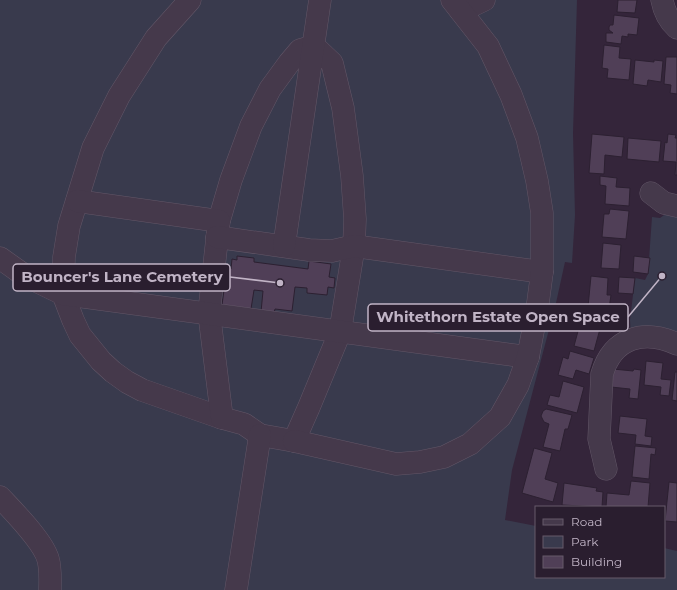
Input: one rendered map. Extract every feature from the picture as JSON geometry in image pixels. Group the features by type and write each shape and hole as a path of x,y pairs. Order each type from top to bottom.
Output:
{"street":[{"path":"190,0 156,38 119,96 93,148 70,226 64,257 63,294 73,320 80,335 101,361 127,382 142,390 222,418 244,424 260,435 294,441 396,464 420,462 444,457 470,444 500,417 518,385 528,358 542,272 542,213 537,181 527,138 511,95 488,46 457,6 484,0"},
{"path":"284,246 320,0"},
{"path":"662,0 664,10 669,19 677,28"},
{"path":"222,418 209,313 218,229 231,180 251,126 270,89 289,62 300,50 314,46"},
{"path":"294,441 340,332 354,246 355,219 352,176 343,108 332,63 314,46"},
{"path":"651,193 664,203 677,206"},
{"path":"77,201 218,229 284,246 309,250 332,251 354,246 542,272"},
{"path":"0,258 24,275 63,294 528,358"},
{"path":"606,470 599,439 602,374 608,360 618,347 631,339 639,337 653,336 669,340 677,344"},
{"path":"236,590 260,435"},
{"path":"0,497 35,536 48,557 50,590"}],"green space":[{"path":"0,0 577,0 573,133 575,215 572,263 565,262 556,303 512,470 505,520 535,526 535,578 665,578 665,548 677,551 677,590 0,590"},
{"path":"677,212 677,344 631,339 630,320 635,278 645,280 648,274 652,217 660,218 667,213"}],"building":[{"path":"618,0 637,0 635,13 617,12"},
{"path":"614,15 639,18 637,35 628,34 628,37 622,36 621,44 606,42 606,33 613,33 609,30 609,27 610,25 613,25"},
{"path":"604,45 620,47 619,58 631,59 629,80 607,78 608,69 602,68"},
{"path":"666,57 677,57 677,94 670,93 671,85 664,84"},
{"path":"635,60 654,62 654,60 663,61 661,82 648,80 647,86 633,84"},
{"path":"592,134 624,137 622,157 605,155 604,174 589,173"},
{"path":"668,134 676,135 675,138 677,138 677,175 675,175 676,162 663,161 665,142 667,143"},
{"path":"628,138 661,141 659,162 627,159"},
{"path":"600,176 617,178 616,187 630,188 629,206 605,204 606,186 600,185"},
{"path":"610,209 629,211 626,239 602,237 604,214 609,214"},
{"path":"603,243 621,245 619,269 601,268"},
{"path":"237,256 254,258 254,262 308,269 309,261 331,264 329,277 335,278 334,288 328,287 327,295 307,293 307,288 295,287 292,311 275,309 274,313 261,312 263,291 254,290 251,309 222,305 227,268 231,269 232,259 237,260"},
{"path":"634,256 650,258 648,274 633,272"},
{"path":"591,276 608,278 607,295 611,295 609,309 588,307"},
{"path":"619,277 635,278 633,294 618,293"},
{"path":"584,309 604,314 594,351 574,346"},
{"path":"570,351 594,358 589,374 576,370 573,379 558,375 563,357 568,359"},
{"path":"646,361 663,363 661,379 671,380 669,396 660,395 661,387 644,385"},
{"path":"613,369 633,371 634,369 641,370 638,399 629,398 630,389 611,387"},
{"path":"675,372 677,372 677,401 672,400"},
{"path":"563,381 584,387 577,413 547,405 550,395 559,397"},
{"path":"546,409 572,415 568,429 565,429 560,451 543,447 549,424 544,422 541,416 543,411"},
{"path":"620,416 647,419 645,436 652,437 651,446 635,444 636,435 618,433"},
{"path":"635,446 656,448 655,455 651,454 649,479 632,477"},
{"path":"534,448 552,453 545,479 558,483 553,502 522,493"},
{"path":"631,481 650,483 648,506 606,506 607,493 629,495"},
{"path":"669,482 677,483 677,522 665,521"},
{"path":"564,483 597,488 596,491 603,492 602,506 562,505"}],"place":[{"name":"Whitethorn Estate Open Space","path":"662,276"},
{"name":"Bouncer's Lane Cemetery","path":"280,283"}]}
